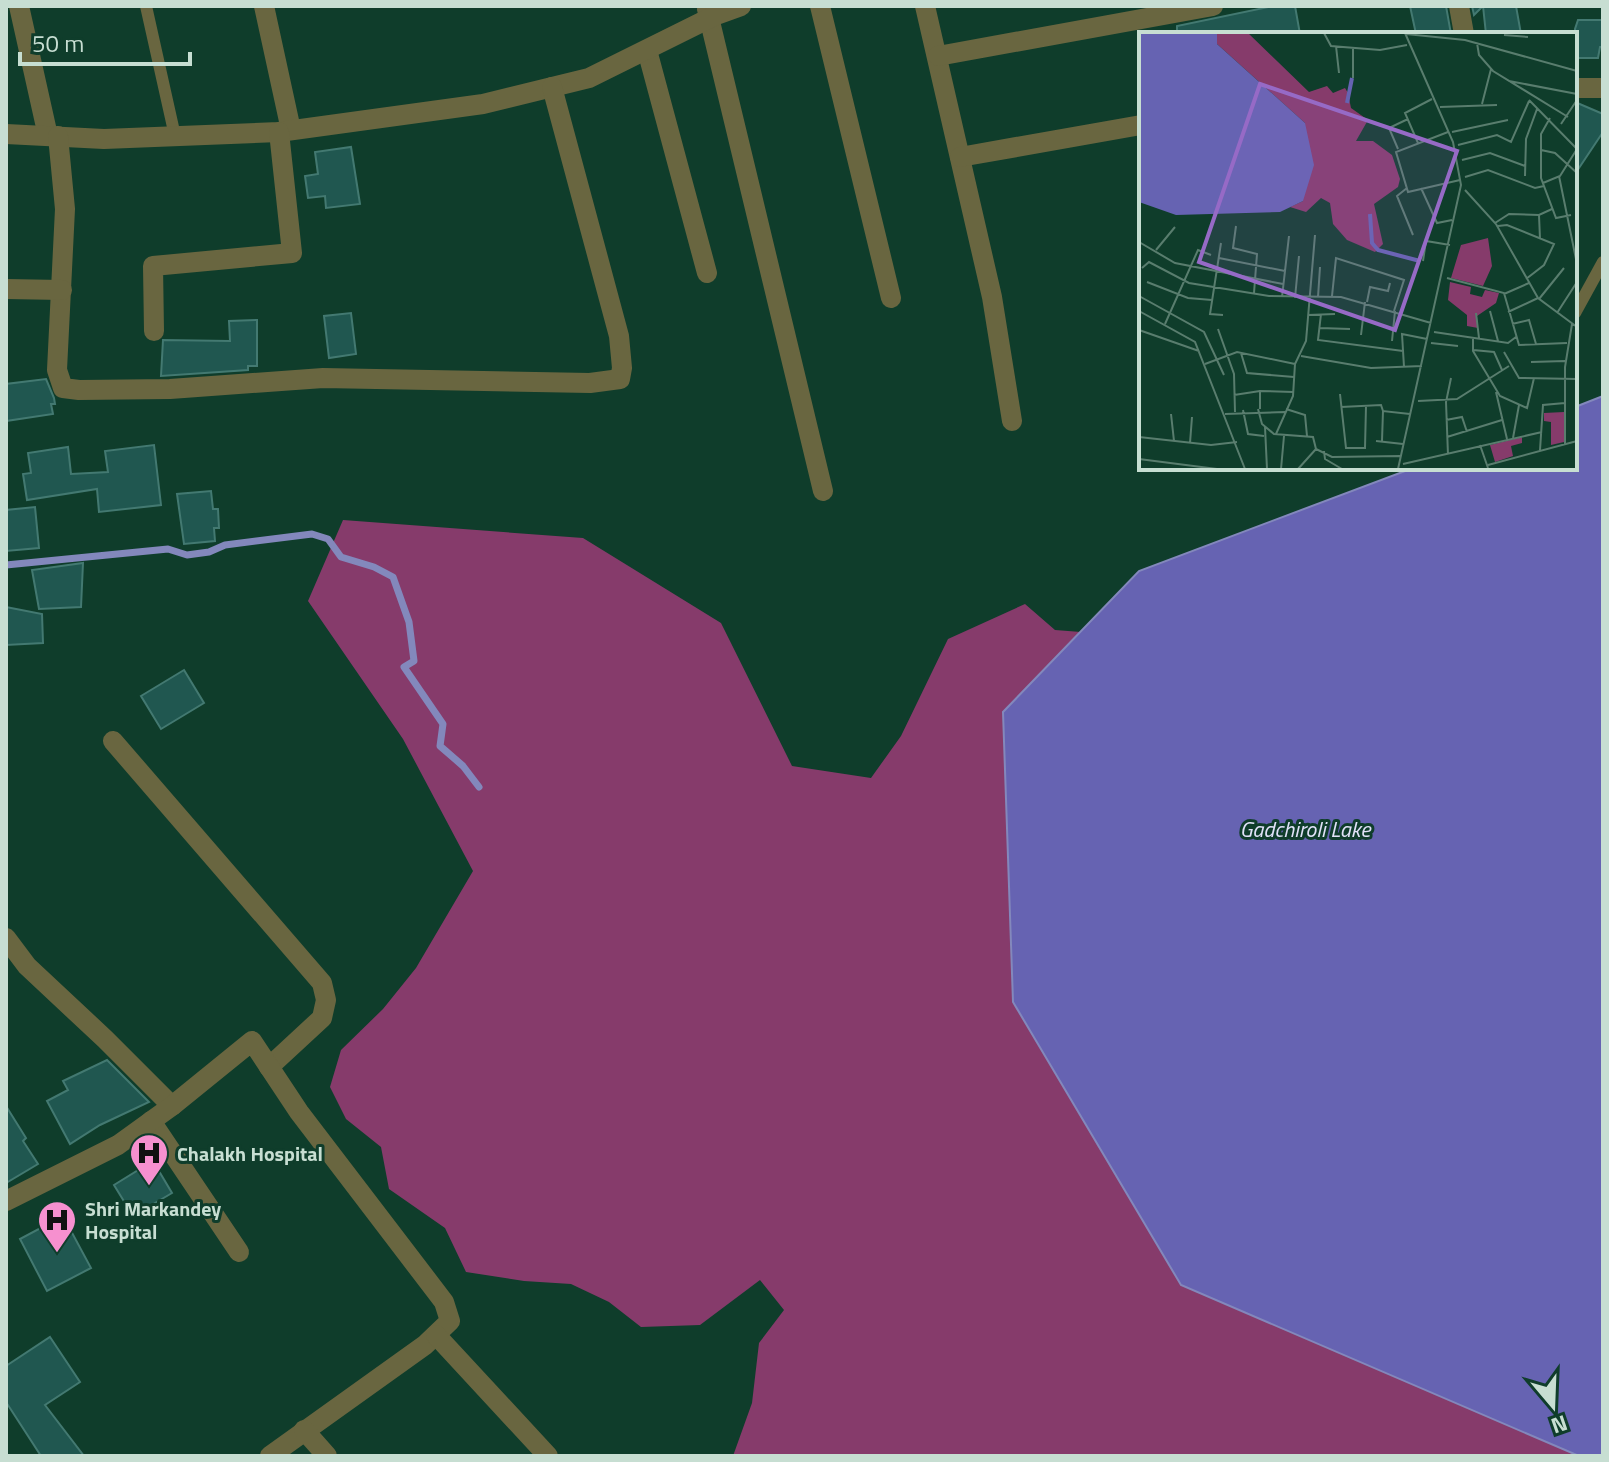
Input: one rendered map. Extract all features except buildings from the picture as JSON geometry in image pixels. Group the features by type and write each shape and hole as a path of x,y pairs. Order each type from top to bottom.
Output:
{"street":[{"path":"19,6 53,136 65,209 57,370 63,388 208,388 323,378 590,383 620,379 619,336 552,87"},
{"path":"154,331 153,266 292,253 285,131 264,6"},
{"path":"6,134 104,139 285,131 483,104 589,78 647,50 708,12 741,6"},
{"path":"820,6 891,298"},
{"path":"925,6 992,297 1012,421"},
{"path":"938,56 1158,19 1213,6"},
{"path":"1459,6 1464,32"},
{"path":"708,12 823,491"},
{"path":"647,50 707,273"},
{"path":"1577,88 1603,88"},
{"path":"960,157 1139,125"},
{"path":"6,289 62,290"},
{"path":"113,741 322,983 326,1000 322,1018 269,1067"},
{"path":"6,938 27,966 172,1106"},
{"path":"6,1201 118,1145 252,1041 299,1112 444,1302 450,1321 436,1335 270,1456"},
{"path":"151,1121 239,1252"},
{"path":"436,1335 548,1456"},
{"path":"304,1430 327,1456"}],"lane":[{"path":"146,6 175,136"},
{"path":"1577,309 1603,262"}],"shaded area":[{"path":"343,520 583,538 721,623 792,766 871,778 901,736 948,639 1025,604 1055,630 1081,632 1003,712 1013,1002 1181,1285 1579,1456 733,1456 752,1403 759,1343 784,1310 760,1280 700,1325 641,1327 609,1302 571,1284 466,1272 445,1228 389,1189 381,1147 346,1119 330,1087 341,1050 383,1009 416,968 473,871 403,739 308,601"}],"water":[{"name":"Gadchiroli Lake","path":"1603,396 1603,1456 1579,1456 1181,1285 1013,1002 1003,712 1139,571 1408,470 1577,470 1577,406"}],"waterway":[{"path":"6,565 168,549 187,555 209,552 225,545 312,534 328,539 341,557 374,567 393,577 409,622 414,661 404,667 443,724 440,746 463,766 479,787"}],"place":[{"name":"Chalakh Hospital","path":"149,1187"},
{"name":"Shri Markandey Hospital","path":"57,1254"}]}
